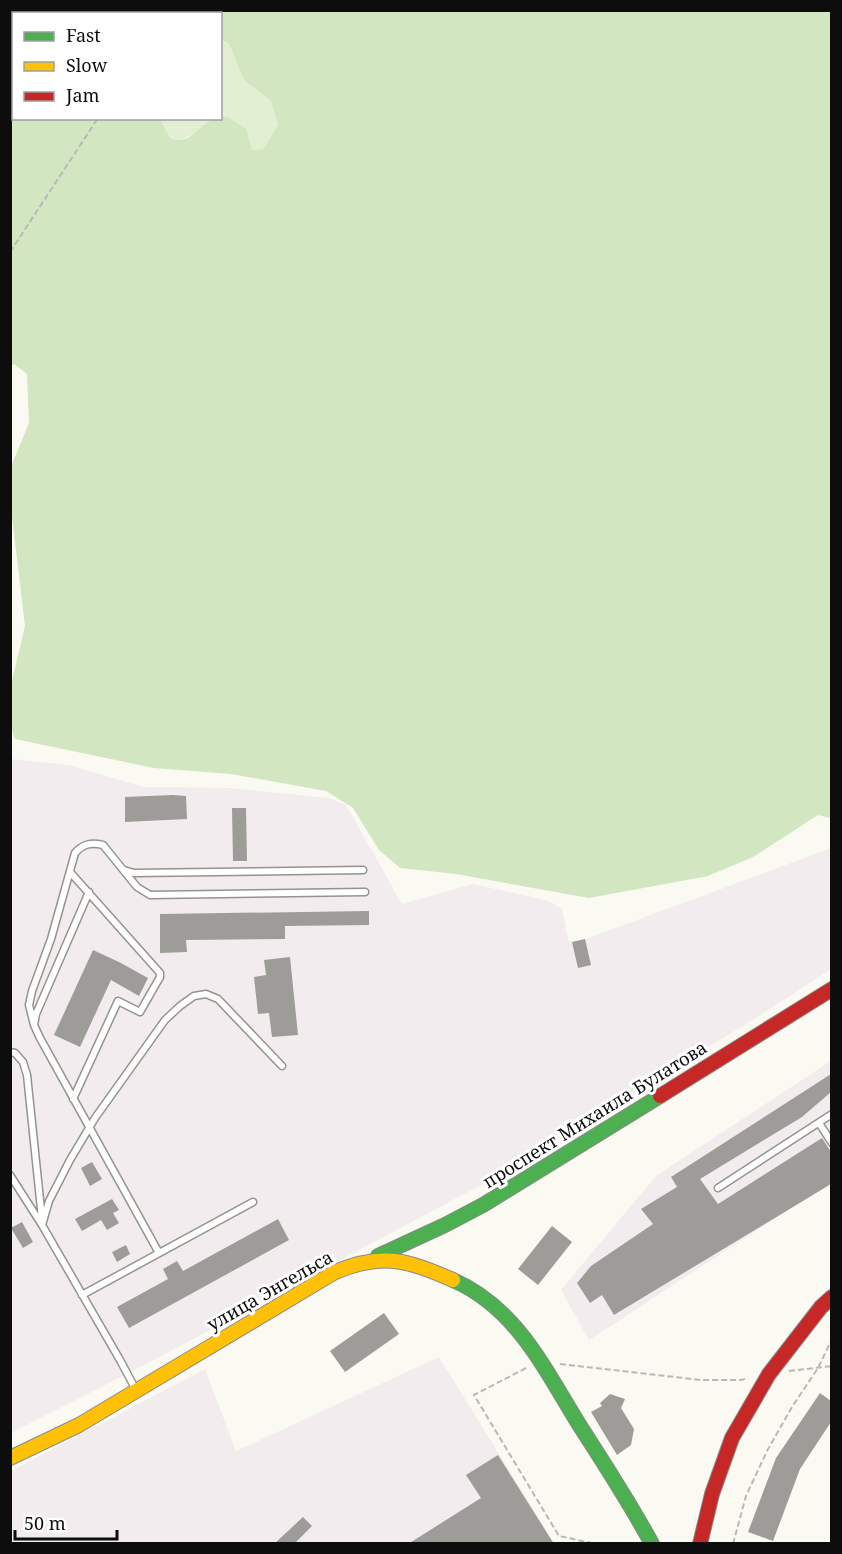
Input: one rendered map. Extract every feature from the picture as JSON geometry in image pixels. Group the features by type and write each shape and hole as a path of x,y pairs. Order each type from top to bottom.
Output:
{"street":[{"name":"проспект Михаила Булатова","path":"371,1260 483,1205 831,989"},
{"name":"улица Энгельса","path":"10,1458 79,1425 335,1272 371,1260 393,1259 463,1284 490,1301 506,1316 523,1336 625,1497 652,1544"},
{"path":"699,1544 712,1494 732,1438 769,1374 831,1297"}],"lane":[{"path":"159,1253 34,1025 29,1005 51,939 75,853 87,843 104,845 137,887 150,895 365,892"},
{"path":"123,869 134,873 363,870"},
{"path":"70,872 158,971 160,977 140,1012 118,1001 73,1099"},
{"path":"34,1025 36,1014 89,892"},
{"path":"42,1225 49,1201 89,1128 165,1020 194,996 206,994 218,999 282,1066"},
{"path":"10,1052 15,1053 22,1062 27,1075 42,1225"},
{"path":"718,1188 831,1114"},
{"path":"819,1123 831,1143"},
{"path":"10,1175 42,1225 136,1391"},
{"path":"82,1295 253,1202"}],"path":[{"path":"10,252 97,120"},
{"path":"733,1544 746,1496 766,1451 818,1368 831,1340"},
{"path":"769,1374 831,1365"}],"shaded area":[{"path":"11,759 69,765 143,787 230,788 329,798 346,805 402,904 473,884 549,901 562,909 568,940 572,942 586,939 831,848 831,969 759,1016 492,1179 150,1362 11,1433"},
{"path":"831,1061 831,1182 589,1340 561,1290 656,1176"},
{"path":"439,1357 554,1543 11,1544 11,1471 205,1369 236,1451"}],"green space":[{"path":"10,11 831,11 831,818 818,815 753,857 708,876 589,898 456,874 400,868 379,850 353,808 326,791 231,774 154,768 15,739 11,728 11,685 25,626 11,508 10,469 29,423 27,374 14,364 10,366"},
{"path":"222,42 229,44 244,80 271,101 278,125 263,149 252,150 228,117 222,116"},
{"path":"161,120 213,120 181,140 170,138"}],"building":[{"path":"186,796 187,819 125,822 125,797"},
{"path":"232,808 246,808 247,861 233,861"},
{"path":"369,911 369,925 285,926 285,939 186,940 187,952 160,953 160,914"},
{"path":"585,939 591,965 578,968 572,942"},
{"path":"93,950 148,978 139,996 111,980 80,1047 54,1035"},
{"path":"290,957 298,1035 272,1037 269,1013 258,1014 254,977 266,975 264,960"},
{"path":"831,1074 831,1092 802,1117 700,1179 718,1204 822,1138 831,1152 831,1184 614,1315 602,1295 590,1303 577,1283 591,1266 653,1224 641,1209 677,1187 671,1177"},
{"path":"92,1162 102,1179 90,1186 81,1168"},
{"path":"112,1199 119,1210 113,1213 119,1223 107,1230 101,1220 82,1231 75,1219"},
{"path":"278,1219 289,1240 129,1328 117,1307 168,1279 163,1269 177,1261 183,1271"},
{"path":"22,1222 33,1242 23,1248 11,1228"},
{"path":"552,1226 572,1242 538,1285 518,1269"},
{"path":"126,1245 130,1254 117,1262 112,1252"},
{"path":"384,1313 399,1334 345,1372 330,1351"},
{"path":"820,1393 831,1401 831,1422 800,1469 773,1541 748,1532 776,1458"},
{"path":"610,1394 625,1399 621,1408 634,1429 631,1445 617,1455 591,1412 602,1406 600,1403"},
{"path":"498,1455 554,1544 408,1544 481,1498 466,1475"},
{"path":"303,1517 312,1526 294,1544 274,1544"}],"traffic: fast":[{"path":"378,1256 483,1205 660,1096"},
{"path":"453,1280 475,1292 495,1307 527,1343 617,1484 652,1544"}],"traffic: slow":[{"path":"10,1458 79,1425 335,1272 381,1260 408,1263 453,1280"}],"traffic: jam":[{"path":"660,1096 832,989"},
{"path":"700,1544 712,1494 732,1438 769,1374 821,1307 832,1297"}]}
